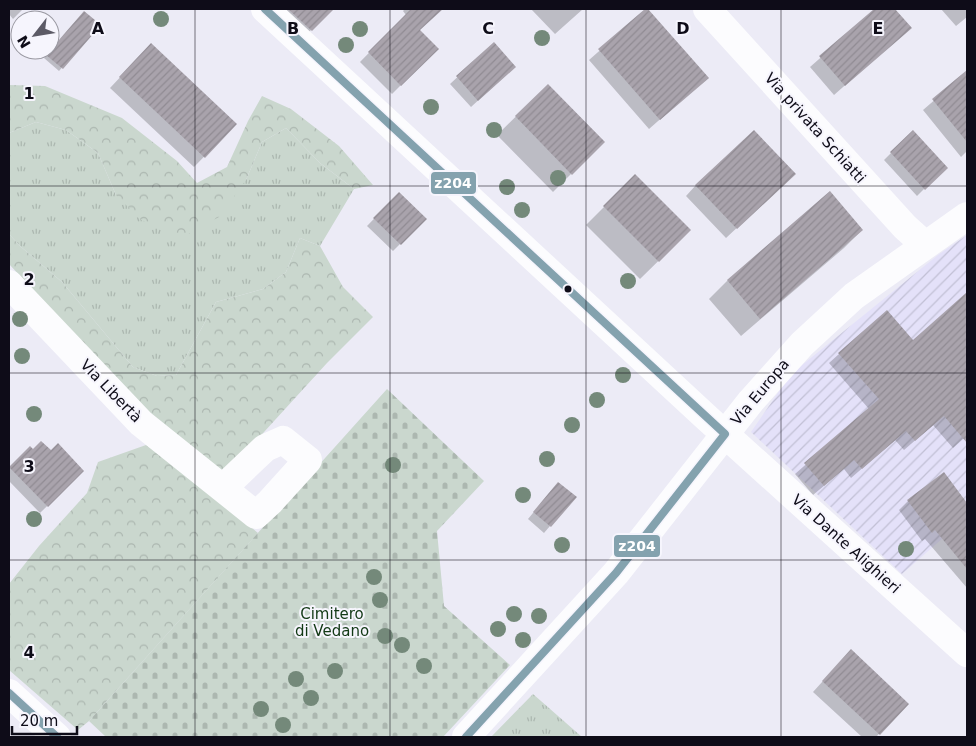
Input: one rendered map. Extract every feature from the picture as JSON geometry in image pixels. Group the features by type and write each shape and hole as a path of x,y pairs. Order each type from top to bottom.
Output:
{"street":[{"name":"Via Dante Alighieri","path":"266,9 725,434 967,653"},
{"name":"Via privata Schiatti","path":"707,9 905,227 926,245"},
{"name":"Via Europa","path":"466,737 616,573 751,401 802,344 854,296 967,216"},
{"name":"Via Libertà","path":"9,284 141,423 223,488"},
{"path":"9,693 56,737"}],"shaded area":[{"path":"967,235 967,517 902,574 751,432 791,374 938,255"}],"green space":[{"path":"9,85 45,86 122,118 177,161 197,183 227,167 248,121 262,96 291,109 339,146 373,185 354,189 320,163 286,128 262,142 246,180 219,217 185,236 141,220 116,195 98,153 66,130 36,122 9,133"},
{"path":"36,122 66,130 98,153 116,195 246,180 262,142 286,128 320,163 354,189 320,246 300,238 286,272 263,289 216,302 176,375 157,376 133,367 62,282 20,246 9,234 9,133"},
{"path":"9,234 20,246 62,282 133,367 157,376 176,375 216,302 263,289 286,272 300,238 320,246 343,287 373,317 327,363 223,477 143,408 9,264"},
{"name":"Cimitero di Vedano","path":"387,389 484,481 437,531 444,606 510,665 443,737 106,737 89,721"},
{"path":"146,445 166,458 258,533 89,721 78,730 9,670 9,584 39,546 87,493 98,462"},
{"path":"533,694 582,737 491,737"}],"building":[{"path":"288,9 334,9 312,31"},
{"path":"411,9 443,9 420,30 439,49 401,86 368,52"},
{"path":"645,9 648,9 709,78 660,120 598,49"},
{"path":"874,9 895,9 912,28 845,86 819,56"},
{"path":"84,11 101,25 63,69 52,60 60,60 60,39"},
{"path":"494,42 516,67 478,101 456,76"},
{"path":"151,43 237,124 205,158 119,77"},
{"path":"967,70 967,142 932,99"},
{"path":"548,84 605,142 572,175 515,116"},
{"path":"754,130 796,174 737,229 695,185"},
{"path":"913,130 948,168 925,190 890,152"},
{"path":"635,174 691,230 659,262 603,206"},
{"path":"830,191 863,230 760,319 727,280"},
{"path":"399,192 427,219 401,245 373,218"},
{"path":"967,292 967,443 944,416 915,441 906,431 862,469 854,460 824,486 804,463 879,399 838,353 887,310 913,340"},
{"path":"41,441 51,450 58,443 84,471 48,507 9,467 30,446 33,449"},
{"path":"944,472 967,503 967,569 935,530 932,533 907,500"},
{"path":"558,482 577,497 551,527 533,512"},
{"path":"851,649 909,704 880,735 822,681"}],"transit line":[{"name":"z204","path":"265,9 725,434 616,573 466,737"},
{"name":"z204","path":"9,693 57,737"}]}
